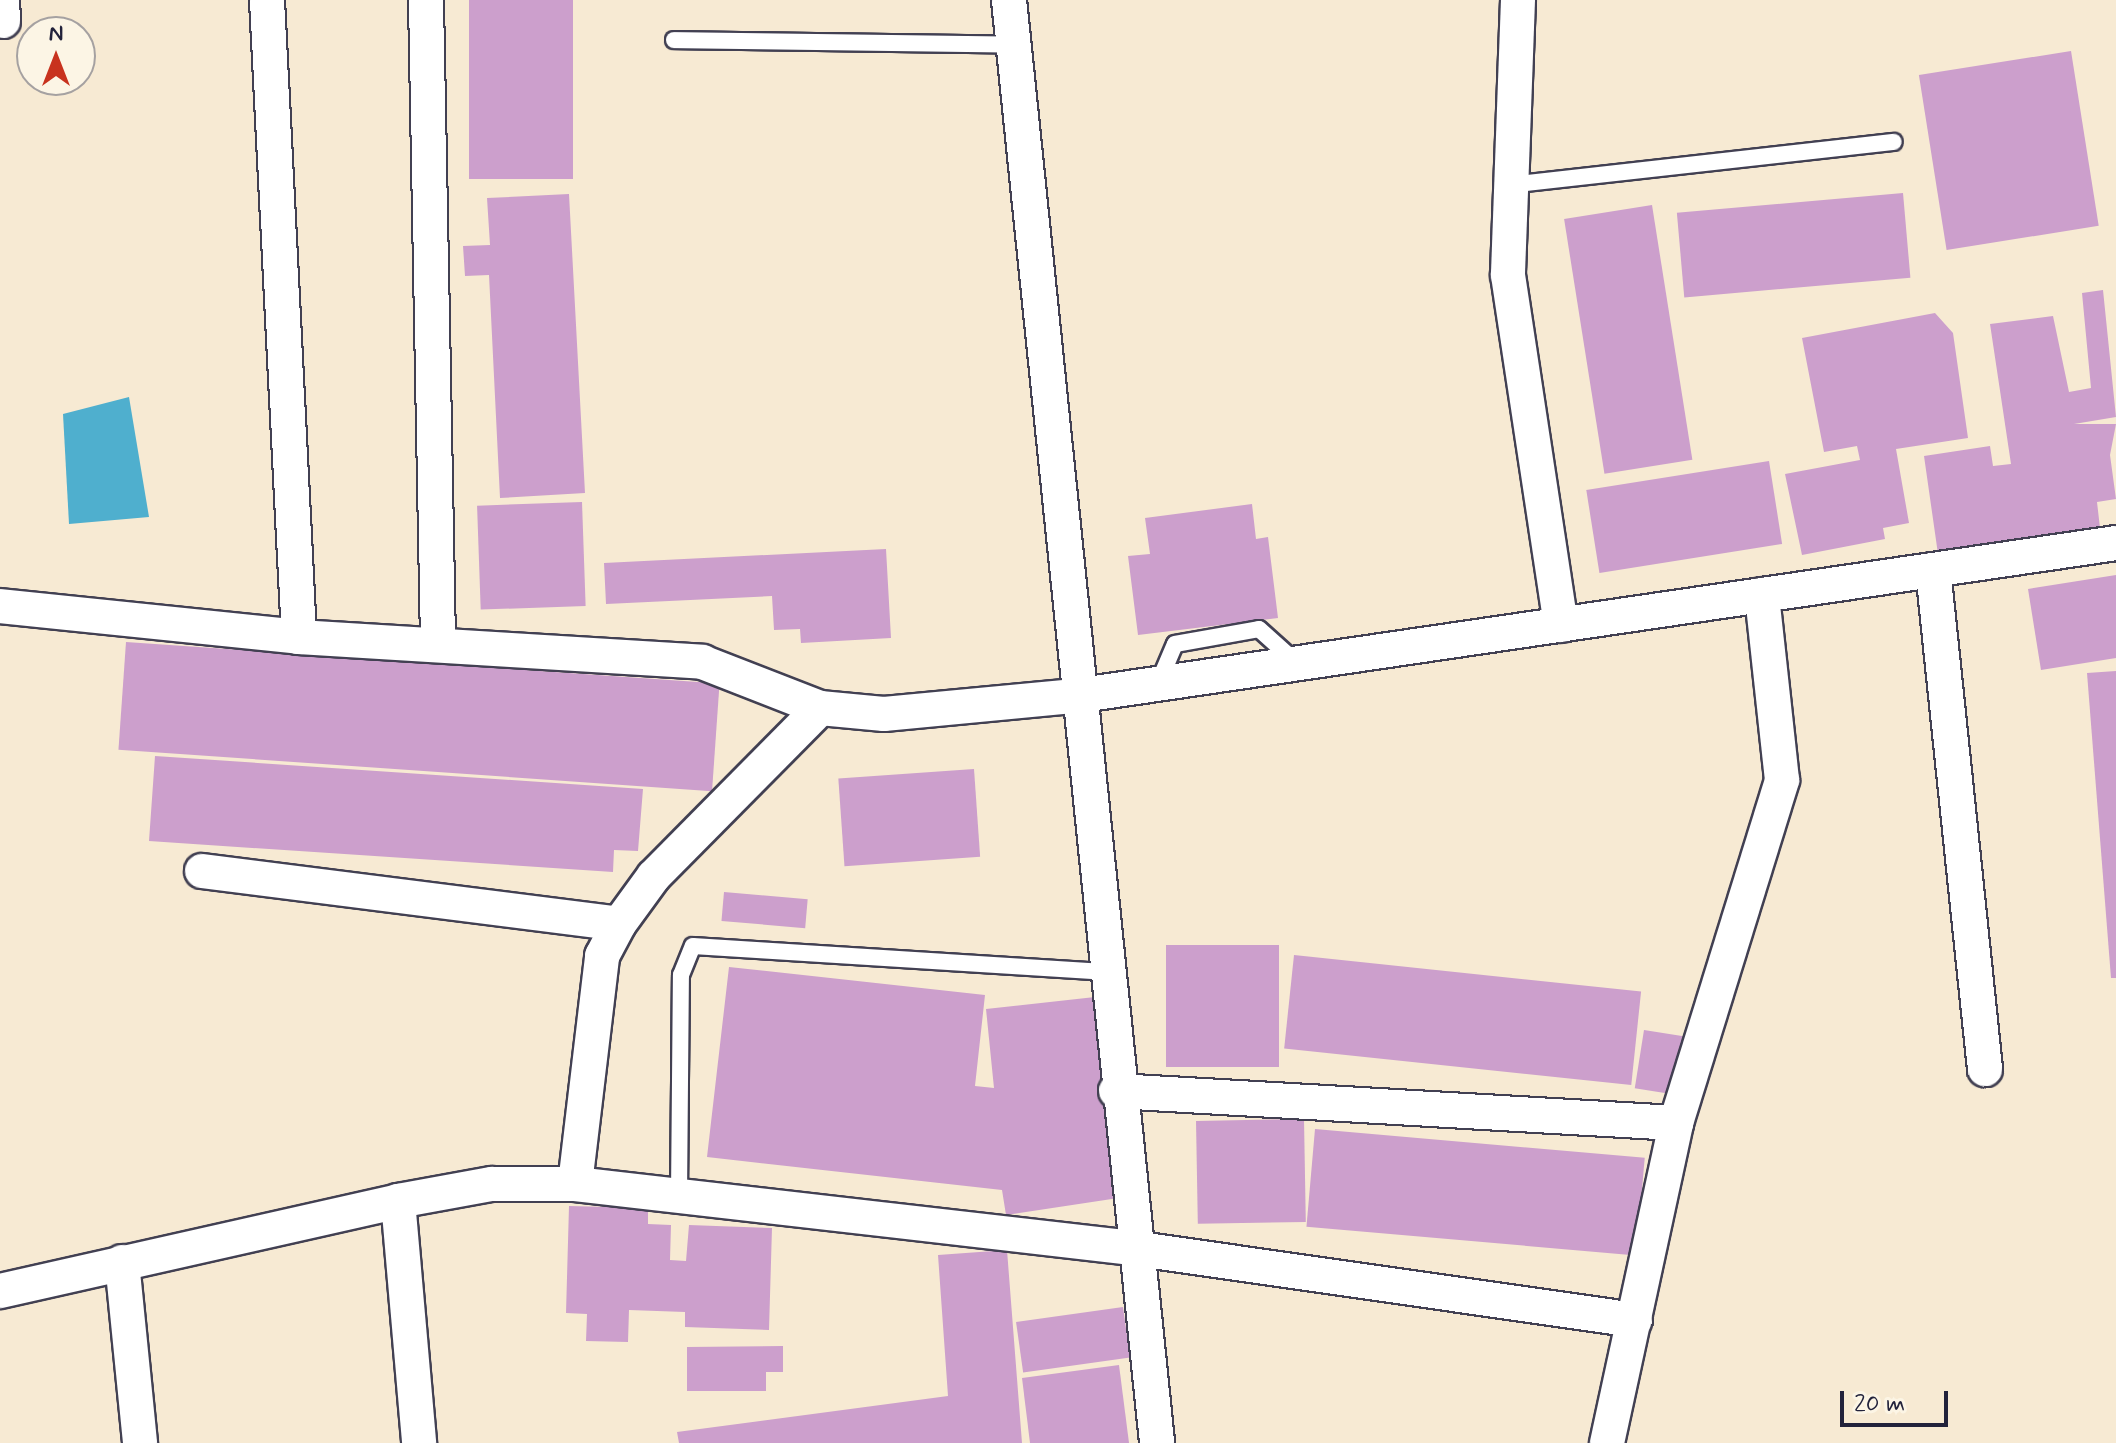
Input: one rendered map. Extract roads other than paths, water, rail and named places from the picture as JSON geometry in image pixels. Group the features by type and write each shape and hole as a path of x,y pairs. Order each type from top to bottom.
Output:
{"street":[{"path":"267,0 299,637"},
{"path":"426,0 438,642"},
{"path":"1009,0 1058,434 1075,696 1132,1248 1157,1443"},
{"path":"1518,0 1507,185 1508,275 1561,625"},
{"path":"0,606 299,637 438,642 702,662 820,708 884,714 1075,696 2116,543"},
{"path":"1933,570 1985,1069"},
{"path":"1607,1443 1676,1123 1782,780 1762,595"},
{"path":"575,1184 602,956 619,924 654,876 820,708"},
{"path":"202,871 619,924"},
{"path":"1116,1091 1676,1123"},
{"path":"0,1291 398,1201 492,1184 575,1184 1132,1248 1635,1320"},
{"path":"398,1201 419,1443"},
{"path":"122,1262 140,1443"}],"lane":[{"path":"674,40 1015,45"},
{"path":"1507,185 1894,142"},
{"path":"679,1196 681,975 693,946 1104,972"}],"water":[{"path":"129,397 149,517 69,524 63,414"}]}
